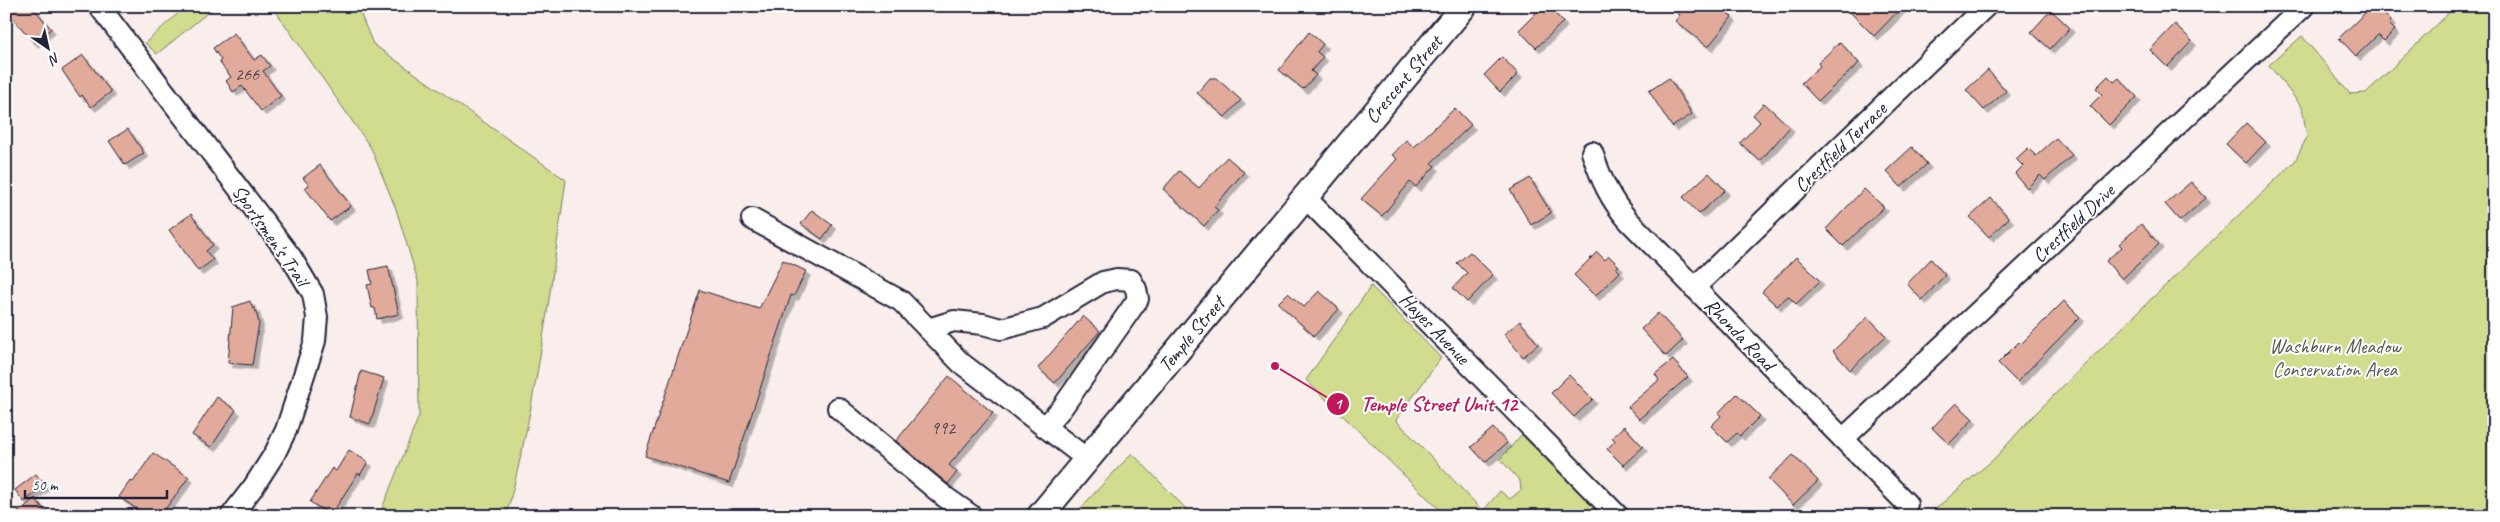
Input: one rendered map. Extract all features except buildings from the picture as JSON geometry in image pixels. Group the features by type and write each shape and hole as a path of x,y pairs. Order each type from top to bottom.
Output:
{"main road":[{"name":"Crescent Street","path":"1342,153 1464,6"},
{"name":"Temple Street","path":"1040,516 1342,153"}],"street":[{"name":"Sportsmen's Trail","path":"99,6 291,257 303,275 314,300 317,317 315,341 286,430 260,478 231,516"},
{"name":"Crestfield Terrace","path":"1694,288 1986,6"},
{"name":"Crestfield Drive","path":"1843,440 2304,6"},
{"name":"Rhonda Road","path":"1592,152 1605,189 1615,206 1907,504"},
{"name":"Hayes Avenue","path":"1305,197 1618,516"},
{"path":"752,219 901,302 961,363 1087,459"},
{"path":"928,328 954,321 983,324 1001,329 1042,318 1103,282 1117,279 1131,280 1138,299 1062,408 1045,427"},
{"path":"838,408 944,497 972,516"}],"green space":[{"path":"186,6 216,6 157,54 145,43"},
{"path":"272,6 364,6 361,15 373,44 566,180 534,391 517,475 506,516 379,516 419,416 418,281 396,209 371,148"},
{"name":"Washburn Meadow Conservation Area","path":"2449,6 2494,6 2494,516 1927,516 1995,458 2032,417 2143,307 2295,161 2307,137 2302,107 2269,65 2302,36 2350,94 2366,93 2447,15"},
{"path":"1371,286 1441,358 1396,420 1483,511 1500,491 1510,499 1521,490 1520,481 1500,459 1523,433 1611,516 1446,516 1306,380"},
{"path":"1132,453 1193,516 1073,516"}],"place":[{"name":"Temple Street Unit 12","path":"1275,366"}]}
